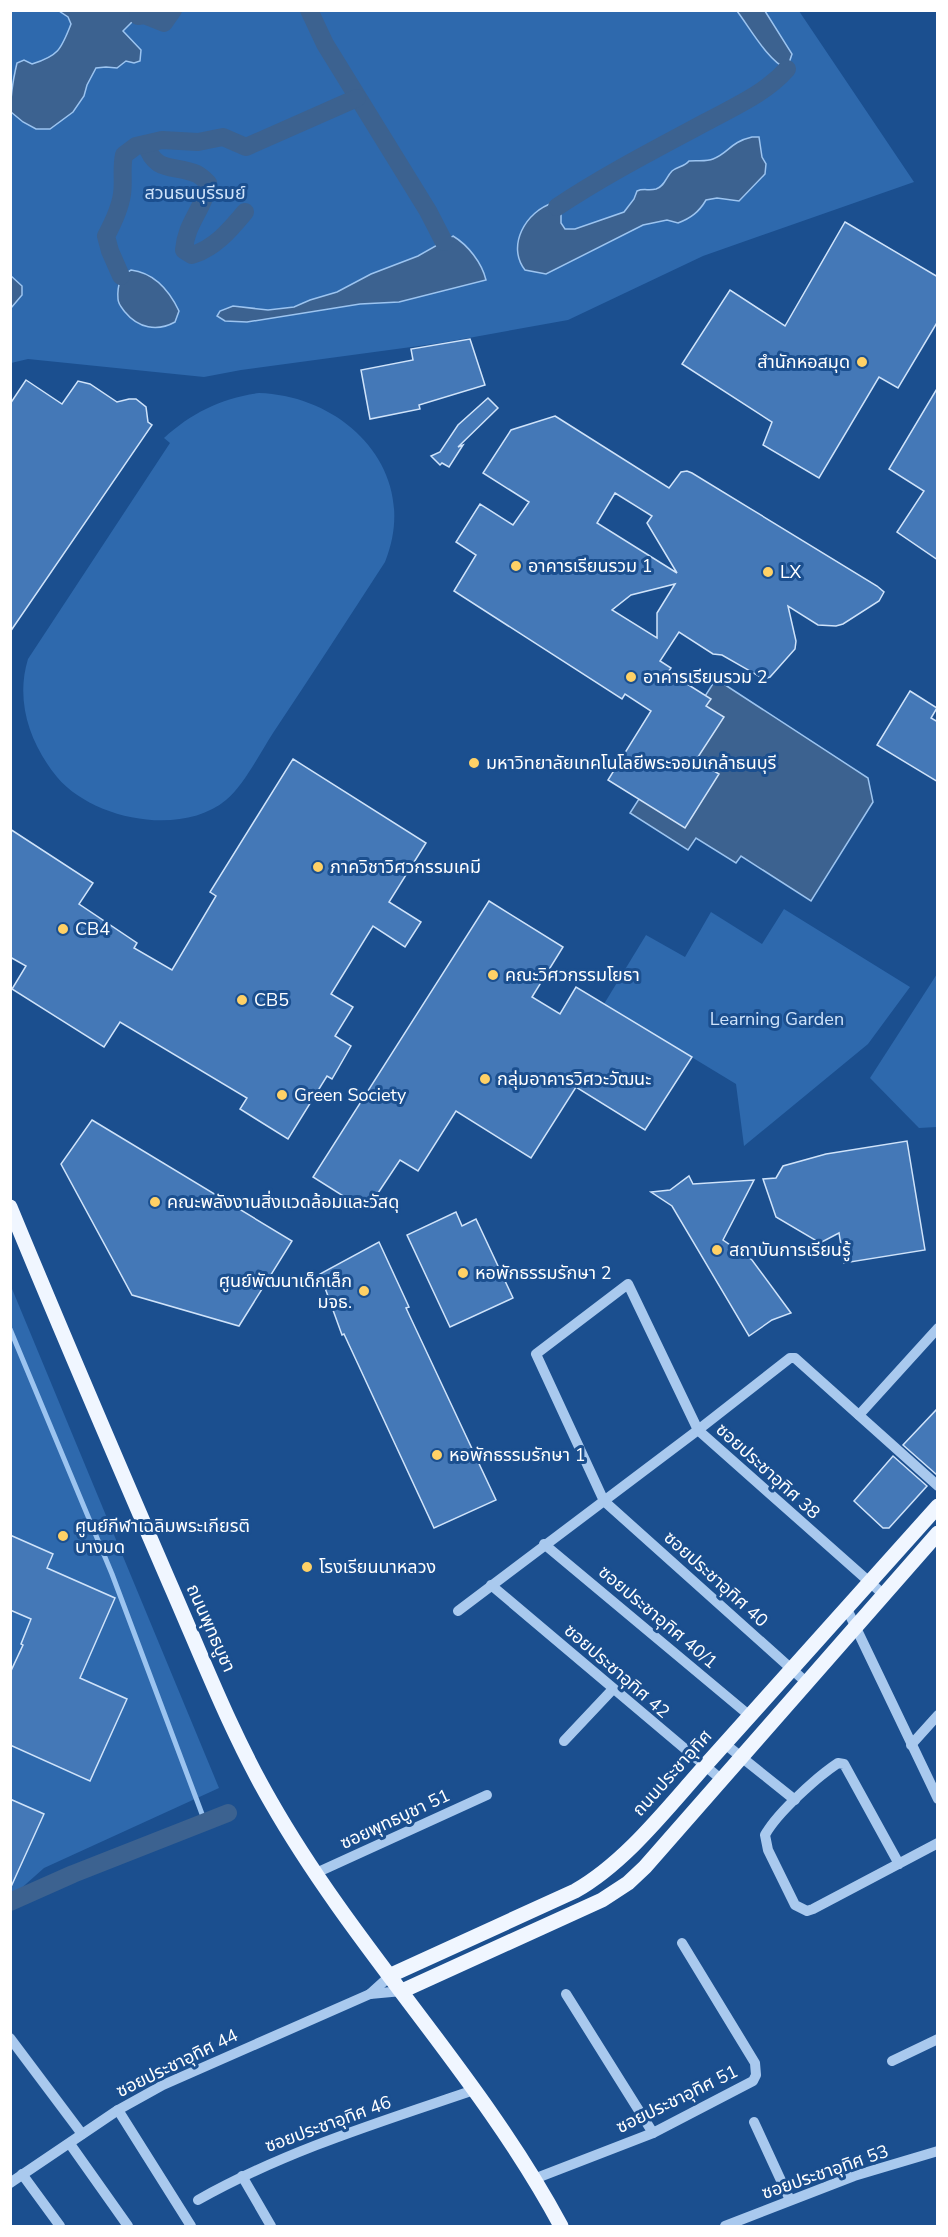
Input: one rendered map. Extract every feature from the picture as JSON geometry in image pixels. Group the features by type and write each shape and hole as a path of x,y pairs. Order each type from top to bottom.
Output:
{"main road":[{"name":"ถนนพุทธบูชา","path":"10,1207 81,1378 230,1721 271,1802 316,1873 391,1975"},
{"name":"ถนนประชาอุทิศ","path":"391,1975 591,1882 625,1854 938,1506"},
{"path":"402,1991 616,1892 628,1883 645,1867 854,1626 938,1533"},
{"path":"391,1975 474,2090 534,2179 561,2226"}],"street":[{"name":"ซอยประชาอุทิศ 38","path":"604,1501 536,1354 628,1284 698,1430 883,1594"},
{"path":"859,1415 938,1328"},
{"path":"458,1611 793,1357 938,1486"},
{"name":"ซอยประชาอุทิศ 40","path":"604,1501 806,1682"},
{"name":"ซอยประชาอุทิศ 40/1","path":"544,1544 750,1716"},
{"name":"ซอยประชาอุทิศ 42","path":"491,1585 722,1780"},
{"path":"846,1608 911,1745 936,1792"},
{"path":"564,1741 613,1689"},
{"path":"911,1745 938,1715"},
{"path":"724,1744 795,1800"},
{"path":"898,1864 844,1764 838,1763 829,1769 795,1800 765,1835 768,1850 798,1908 807,1911 813,1909 938,1843"},
{"name":"ซอยพุทธบูชา 51","path":"316,1873 487,1795"},
{"name":"ซอยประชาอุทิศ 51","path":"534,2179 652,2133 753,2081 756,2075 755,2064 682,1943"},
{"name":"ซอยประชาอุทิศ 44","path":"370,1994 391,1975"},
{"name":"ซอยประชาอุทิศ 44","path":"10,2183 118,2110 163,2085 370,1994 402,1991"},
{"path":"566,1994 652,2133"},
{"path":"10,2038 82,2134"},
{"path":"892,2061 938,2039"},
{"name":"ซอยประชาอุทิศ 46","path":"198,2200 242,2176 301,2151 474,2090"},
{"path":"118,2110 191,2226"},
{"path":"754,2122 790,2200"},
{"path":"70,2144 128,2226"},
{"name":"ซอยประชาอุทิศ 53","path":"725,2226 854,2176 938,2151"},
{"path":"22,2174 60,2226"},
{"path":"242,2176 271,2226"}],"green space":[{"name":"สวนธนบุรีรมย์","path":"10,11 799,11 914,182 703,256 568,320 441,343 204,377 28,359 11,363"},
{"path":"259,393 291,397 321,408 347,424 368,445 384,470 393,498 394,529 385,562 233,794 208,811 186,818 138,819 115,813 92,804 73,792 57,777 39,751 24,706 24,675 28,659 170,443 164,438 185,421 208,408 245,395"},
{"name":"Learning Garden","path":"784,909 910,987 868,1044 744,1146 736,1084 604,1004 646,935 685,957 711,912 762,944"},
{"path":"937,974 937,1127 919,1128 870,1078"},
{"name":"ศูนย์กีฬาเฉลิมพระเกียรติ บางมด","path":"10,1284 219,1788 44,1868 17,1892 11,1894"}],"shaded area":[{"path":"59,11 134,11 138,16 123,31 141,50 140,61 134,63 126,61 117,68 96,68 84,96 73,112 50,129 36,129 11,112 14,76 17,63 24,60 32,64 58,51 71,24 68,17"},
{"path":"737,11 765,11 792,54 787,69 766,52"},
{"path":"759,137 762,157 766,164 765,174 739,201 717,198 706,200 691,217 678,223 667,220 643,225 546,274 525,270 520,261 518,240 527,221 543,207 553,203 561,211 561,223 565,229 575,229 624,212 637,191 659,188 672,171 689,161 713,159 739,142"},
{"path":"453,236 474,255 486,280 399,302 360,304 247,322 225,321 217,316 220,311 233,306 268,310 294,307 337,292 371,274 418,256"},
{"path":"131,270 154,279 166,290 179,311 175,322 161,327 148,327 136,322 125,312 118,301 118,287 121,276"},
{"path":"10,275 22,286 22,295 11,308"},
{"path":"716,679 868,778 873,802 811,901 741,856 736,863 696,838 688,850 630,813"}],"building":[{"name":"สำนักหอสมุด","path":"845,222 938,277 938,321 898,388 879,377 819,478 763,445 772,422 682,364 730,290 785,326"},
{"path":"470,339 485,385 419,405 420,409 370,419 361,370 413,360 411,349"},
{"path":"26,380 62,404 78,381 90,384 117,402 136,399 146,407 148,422 152,425 10,632 10,404"},
{"path":"938,387 938,560 897,532 924,491 889,469"},
{"path":"488,398 498,408 458,447 463,445 449,467 442,463 440,465 431,456 440,452 458,425"},
{"path":"555,416 669,488 681,472 692,473 884,592 879,601 836,626 818,625 788,606 796,641 795,649 770,677 764,679 722,655 713,654 679,632 660,661 671,668 668,672 711,699 706,706 724,717 696,760 719,774 685,828 608,780 651,711 625,694 622,699 454,591 476,555 456,542 480,504 513,525 529,502 483,473 511,430","holes":["615,493 652,516 647,523 677,573 597,523","675,584 657,613 657,638 612,610 631,595"]},
{"path":"910,691 937,708 931,718 938,722 938,782 877,745"},
{"path":"293,759 426,843 389,902 421,922 405,947 373,926 331,994 353,1007 335,1036 351,1046 332,1079 327,1076 288,1139 240,1109 247,1098 120,1022 104,1047 12,989 26,966 10,957 10,829 93,883 79,904 137,943 134,948 172,970 216,896 210,892"},
{"path":"489,901 563,947 532,997 560,1014 576,987 692,1057 645,1130 576,1087 531,1158 456,1111 418,1171 400,1160 372,1202 359,1206 313,1177"},
{"name":"คณะพลังงานสิ่งแวดล้อมและวัสดุ","path":"92,1120 292,1241 239,1326 132,1295 61,1164"},
{"path":"907,1141 925,1250 844,1263 839,1233 820,1243 776,1217 763,1179 776,1178 783,1166 826,1154"},
{"name":"สถาบันการเรียนรู้","path":"689,1176 693,1184 754,1180 723,1240 752,1260 791,1313 772,1320 749,1336 672,1206 651,1192 670,1190"},
{"name":"หอพักธรรมรักษา 2","path":"456,1212 462,1226 476,1219 513,1298 450,1327 407,1235"},
{"name":"หอพักธรรมรักษา 1","path":"379,1242 409,1307 406,1308 496,1500 434,1528 344,1334 342,1335 320,1274"},
{"path":"938,1408 938,1474 937,1475 903,1445"},
{"path":"893,1456 927,1486 889,1528 883,1528 854,1501"},
{"path":"10,1535 53,1554 47,1568 115,1598 80,1678 127,1699 90,1781 10,1745 10,1673 23,1645 21,1644 31,1619 10,1610"},
{"path":"10,1799 44,1814 10,1889"}],"waterway":[{"path":"138,16 144,15 164,23 173,10"},
{"path":"309,10 325,44 428,211 444,242"},
{"path":"557,207 631,163 749,99 779,78 787,69"},
{"path":"121,276 106,236 121,200 124,155 136,146 162,140 198,142 223,137 246,147 357,98"},
{"path":"146,144 150,153 160,164 197,174 208,183 203,201 185,240 184,250 192,255 208,248 228,232 245,212"},
{"path":"10,1329 112,1574 205,1822"},
{"path":"10,1902 73,1874 228,1813"}],"place":[{"name":"สำนักหอสมุด","path":"862,362"},
{"name":"อาคารเรียนรวม 1","path":"516,566"},
{"name":"LX","path":"768,572"},
{"name":"อาคารเรียนรวม 2","path":"631,677"},
{"name":"มหาวิทยาลัยเทคโนโลยีพระจอมเกล้าธนบุรี","path":"474,763"},
{"name":"ภาควิชาวิศวกรรมเคมี","path":"318,867"},
{"name":"CB4","path":"63,929"},
{"name":"คณะวิศวกรรมโยธา","path":"493,975"},
{"name":"CB5","path":"242,1000"},
{"name":"กลุ่มอาคารวิศวะวัฒนะ","path":"485,1079"},
{"name":"Green Society","path":"282,1095"},
{"name":"คณะพลังงานสิ่งแวดล้อมและวัสดุ","path":"155,1202"},
{"name":"สถาบันการเรียนรู้","path":"717,1250"},
{"name":"หอพักธรรมรักษา 2","path":"463,1273"},
{"name":"ศูนย์พัฒนาเด็กเล็ก มจธ.","path":"364,1291"},
{"name":"หอพักธรรมรักษา 1","path":"437,1455"},
{"name":"ศูนย์กีฬาเฉลิมพระเกียรติ บางมด","path":"63,1536"},
{"name":"โรงเรียนนาหลวง","path":"307,1567"}]}
